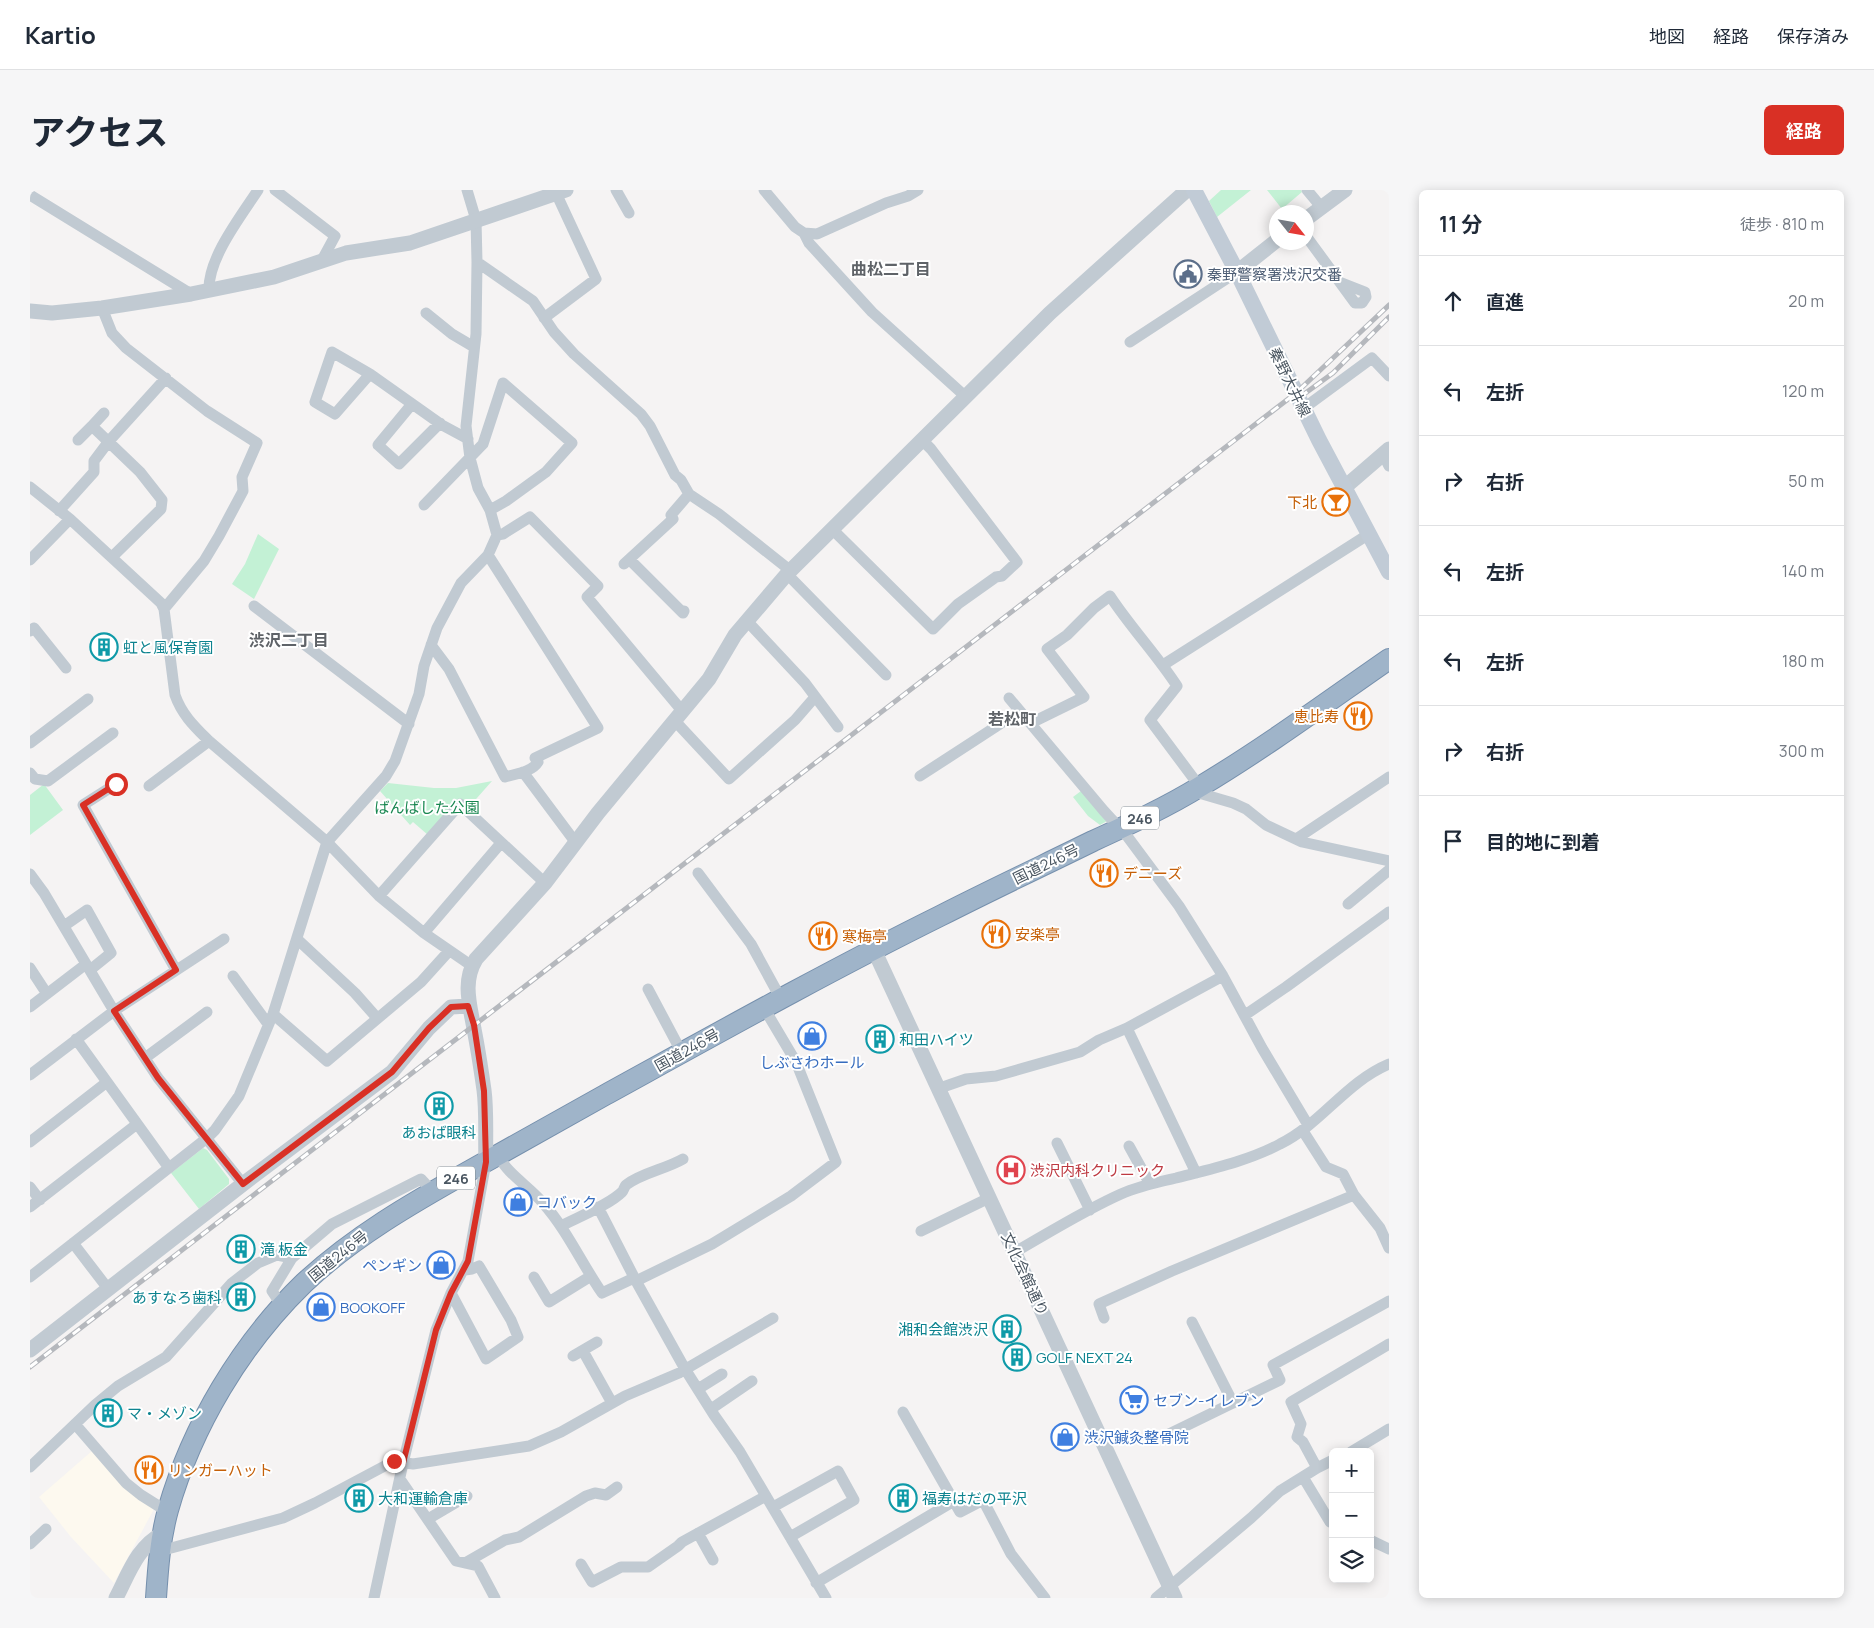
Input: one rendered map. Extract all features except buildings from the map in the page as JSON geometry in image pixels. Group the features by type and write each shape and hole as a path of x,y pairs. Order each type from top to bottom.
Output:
{"highway":[{"name":"国道246号","path":"156,1598 162,1542 168,1512 188,1455 207,1414 237,1364 282,1306 304,1283 337,1254 371,1230 433,1192 772,1004 934,919 1121,828 1196,789 1244,760 1389,659"}],"main road":[{"name":"秦野大井線","path":"1194,190 1389,572"}],"street":[{"path":"209,290 208,281 225,240 258,190"},
{"path":"275,190 336,236 321,262"},
{"path":"616,190 629,213"},
{"path":"764,190 795,227 804,233 817,234 886,203 908,196 918,190"},
{"path":"374,1598 403,1463 436,1330 451,1293 468,1261 492,1159 474,1025 468,1006 467,987 472,966 476,959 545,883 598,813 709,679 726,649 789,572 1050,313 1187,190"},
{"path":"1307,190 1322,208"},
{"path":"1314,214 1345,190"},
{"path":"31,1275 207,1138 239,1096 270,1019 328,842 386,776 395,761 409,724 431,645 446,608 461,583 488,555 497,535 490,510 478,488 470,458 468,439 467,418 476,334 477,262 476,220 470,191"},
{"path":"30,312 102,308 191,294 274,277 346,253 410,243 552,193 596,279 544,318"},
{"path":"30,195 191,294"},
{"path":"804,233 809,243 872,312 966,398"},
{"path":"1130,342 1236,272 1269,246"},
{"path":"1314,246 1342,283"},
{"path":"477,262 533,301 544,318 574,354 641,414 650,426 675,475 681,480 688,494 719,514 789,572 886,675"},
{"path":"102,308 112,333 126,348 207,411 257,443 242,477 243,491 220,536 204,561 164,609"},
{"path":"426,313 452,334 474,347"},
{"path":"370,374 334,414 315,402 332,352 370,374 440,423 468,439"},
{"path":"1304,408 1372,358 1389,376"},
{"path":"59,510 94,472 94,461 109,441 166,378"},
{"path":"424,505 483,444 502,383 572,443 546,472 506,501 490,510"},
{"path":"412,404 378,445 399,464 440,423"},
{"path":"78,440 104,413"},
{"path":"92,426 140,472 162,500 161,509 112,557"},
{"path":"832,529 933,629 958,604 996,577 1002,576 1017,562 923,441"},
{"path":"1344,487 1387,456"},
{"path":"30,487 70,519 161,603 164,609 175,696 183,713 209,741 328,842 379,896 424,933 472,966"},
{"path":"684,611 682,612 627,562 674,519 671,515 688,494"},
{"path":"497,535 503,534 530,517 598,586 587,596 728,779 795,720 815,697"},
{"path":"30,560 70,519"},
{"path":"1163,665 1369,534"},
{"path":"431,645 449,669 505,777 536,766 538,762 535,758 598,728 488,555"},
{"path":"1031,723 1084,697 1047,649 1068,635 1094,608 1110,596 1124,618 1163,665 1177,686 1150,720 1196,789 1246,809 1270,828 1302,842 1389,861"},
{"path":"254,606 409,724"},
{"path":"747,621 815,697 838,727"},
{"path":"30,632 34,628 66,668"},
{"path":"1009,698 1104,811 1121,828 1179,906 1245,1015 1326,1167 1343,1174 1354,1195 1384,1226 1389,1248"},
{"path":"30,743 88,699"},
{"path":"920,776 1020,710"},
{"path":"30,773 34,779 48,781 113,733"},
{"path":"149,786 209,741"},
{"path":"522,772 576,843"},
{"path":"1296,838 1389,777"},
{"path":"116,784 83,805 176,970"},
{"path":"379,896 460,804 545,883"},
{"path":"424,933 501,843"},
{"path":"1348,904 1358,890 1389,870"},
{"path":"492,1159 504,1165 543,1202 561,1226 602,1293 635,1280 712,1244 791,1196 836,1162 772,1004 751,944 698,873"},
{"path":"30,874 44,893 114,1011 158,1078 243,1184"},
{"path":"30,1007 111,953 86,910 64,926"},
{"path":"1245,1015 1389,912"},
{"path":"30,1075 114,1011 224,939"},
{"path":"297,940 355,992 377,1018"},
{"name":"文化会館通り","path":"874,950 940,1088 988,1198 1015,1252 1172,1592"},
{"path":"233,976 270,1019 326,1061 421,982 449,951"},
{"path":"30,968 47,994"},
{"path":"940,1088 966,1079 996,1076 1080,1052 1099,1040 1127,1028 1223,976"},
{"path":"648,989 682,1053"},
{"path":"30,1350 243,1184 392,1072 429,1028 451,1007 468,1006"},
{"path":"145,1058 207,1012"},
{"path":"1127,1028 1196,1173"},
{"path":"76,1039 169,1168"},
{"path":"1015,1252 1122,1194 1150,1184 1251,1157 1280,1144 1306,1128 1355,1084 1378,1068 1389,1064"},
{"path":"30,1142 107,1082"},
{"path":"30,1207 138,1124"},
{"path":"1057,1143 1090,1210"},
{"path":"1129,1146 1150,1184"},
{"path":"561,1226 598,1207 621,1192 626,1185 658,1169 670,1167 683,1159"},
{"path":"282,1306 272,1291 292,1258 332,1224 421,1179 433,1192"},
{"path":"30,1187 40,1200"},
{"path":"1104,1318 1099,1304 1172,1271 1354,1195"},
{"path":"921,1231 988,1198"},
{"path":"598,1207 635,1280 685,1369 740,1452 826,1598"},
{"path":"73,1244 109,1290"},
{"path":"31,1462 118,1386 166,1357 232,1283 258,1263 277,1255 292,1258"},
{"path":"451,1293 486,1359 518,1337 511,1320 479,1266 464,1270"},
{"path":"534,1277 546,1304 591,1276"},
{"path":"1165,1436 1280,1380 1273,1365 1389,1301"},
{"path":"116,1598 142,1549 151,1540 162,1542 283,1518 394,1461 413,1464 529,1446 561,1432 612,1403 685,1369 772,1318"},
{"path":"1192,1322 1234,1403"},
{"path":"597,1342 578,1353 612,1403"},
{"path":"1317,1468 1304,1442 1297,1437 1301,1424 1291,1402 1389,1344"},
{"path":"698,1390 722,1374"},
{"path":"711,1409 752,1381"},
{"path":"903,1412 960,1512 983,1500 1011,1554 1045,1598"},
{"path":"75,1424 126,1484 168,1512"},
{"path":"1358,1448 1389,1429"},
{"path":"1156,1598 1172,1592 1280,1491 1329,1462"},
{"path":"773,1507 838,1471 854,1500 790,1537"},
{"path":"1303,1477 1329,1520"},
{"path":"400,1479 456,1561 478,1566 495,1598"},
{"path":"465,1563 505,1540 520,1538 557,1519 589,1494 613,1493"},
{"path":"428,1519 467,1496"},
{"path":"581,1564 589,1585 621,1567 648,1567 682,1542 766,1496"},
{"path":"816,1583 954,1501"},
{"path":"32,1537 46,1529"},
{"path":"698,1533 713,1560"},
{"path":"1374,1542 1389,1549"}],"shaded area":[{"path":"93,1450 154,1509 114,1583 71,1537 39,1497"}],"green space":[{"path":"1221,190 1251,190 1217,217 1209,201"},
{"path":"1267,190 1301,190 1302,192 1287,205 1279,205"},
{"path":"258,534 279,549 254,599 232,584 245,564"},
{"name":"ばんばした公園","path":"492,781 469,807 460,799 428,835 413,822 410,825 380,791 388,783 434,788 456,788"},
{"path":"44,784 63,810 30,835 30,795"},
{"path":"1081,791 1107,821 1100,825 1088,816 1073,797"},
{"path":"203,1148 207,1150 229,1179 229,1184 199,1209 171,1173"}],"railway":[{"path":"30,1367 1296,393 1389,305"},
{"path":"1300,397 1333,373 1389,317"}],"place":[{"name":"秦野警察署渋沢交番","path":"1188,274"},
{"name":"下北","path":"1336,502"},
{"name":"虹と風保育園","path":"104,647"},
{"name":"恵比寿","path":"1358,716"},
{"name":"デニーズ","path":"1104,873"},
{"name":"安楽亭","path":"996,934"},
{"name":"寒梅亭","path":"823,936"},
{"name":"しぶさわホール","path":"812,1036"},
{"name":"和田ハイツ","path":"880,1039"},
{"name":"あおば眼科","path":"439,1106"},
{"name":"渋沢内科クリニック","path":"1011,1170"},
{"name":"コバック","path":"518,1202"},
{"name":"滝 板金","path":"241,1249"},
{"name":"ペンギン","path":"441,1265"},
{"name":"あすなろ歯科","path":"241,1297"},
{"name":"BOOKOFF","path":"321,1307"},
{"name":"湘和会館渋沢","path":"1007,1329"},
{"name":"GOLF NEXT 24","path":"1017,1357"},
{"name":"セブン-イレブン","path":"1134,1400"},
{"name":"マ・メゾン","path":"108,1413"},
{"name":"渋沢鍼灸整骨院","path":"1065,1437"},
{"name":"リンガーハット","path":"149,1470"},
{"name":"大和運輸倉庫","path":"359,1498"},
{"name":"福寿はだの平沢","path":"903,1498"}],"district":[{"name":"曲松二丁目","path":"891,269"},
{"name":"渋沢二丁目","path":"289,640"},
{"name":"若松町","path":"1012,719"}],"route":[{"path":"116,784 83,805 176,970 114,1011 158,1078 243,1184 392,1072 429,1028 451,1007 468,1006 474,1025 484,1091 486,1162 468,1261 451,1293 436,1330 403,1463 394,1461"}]}
